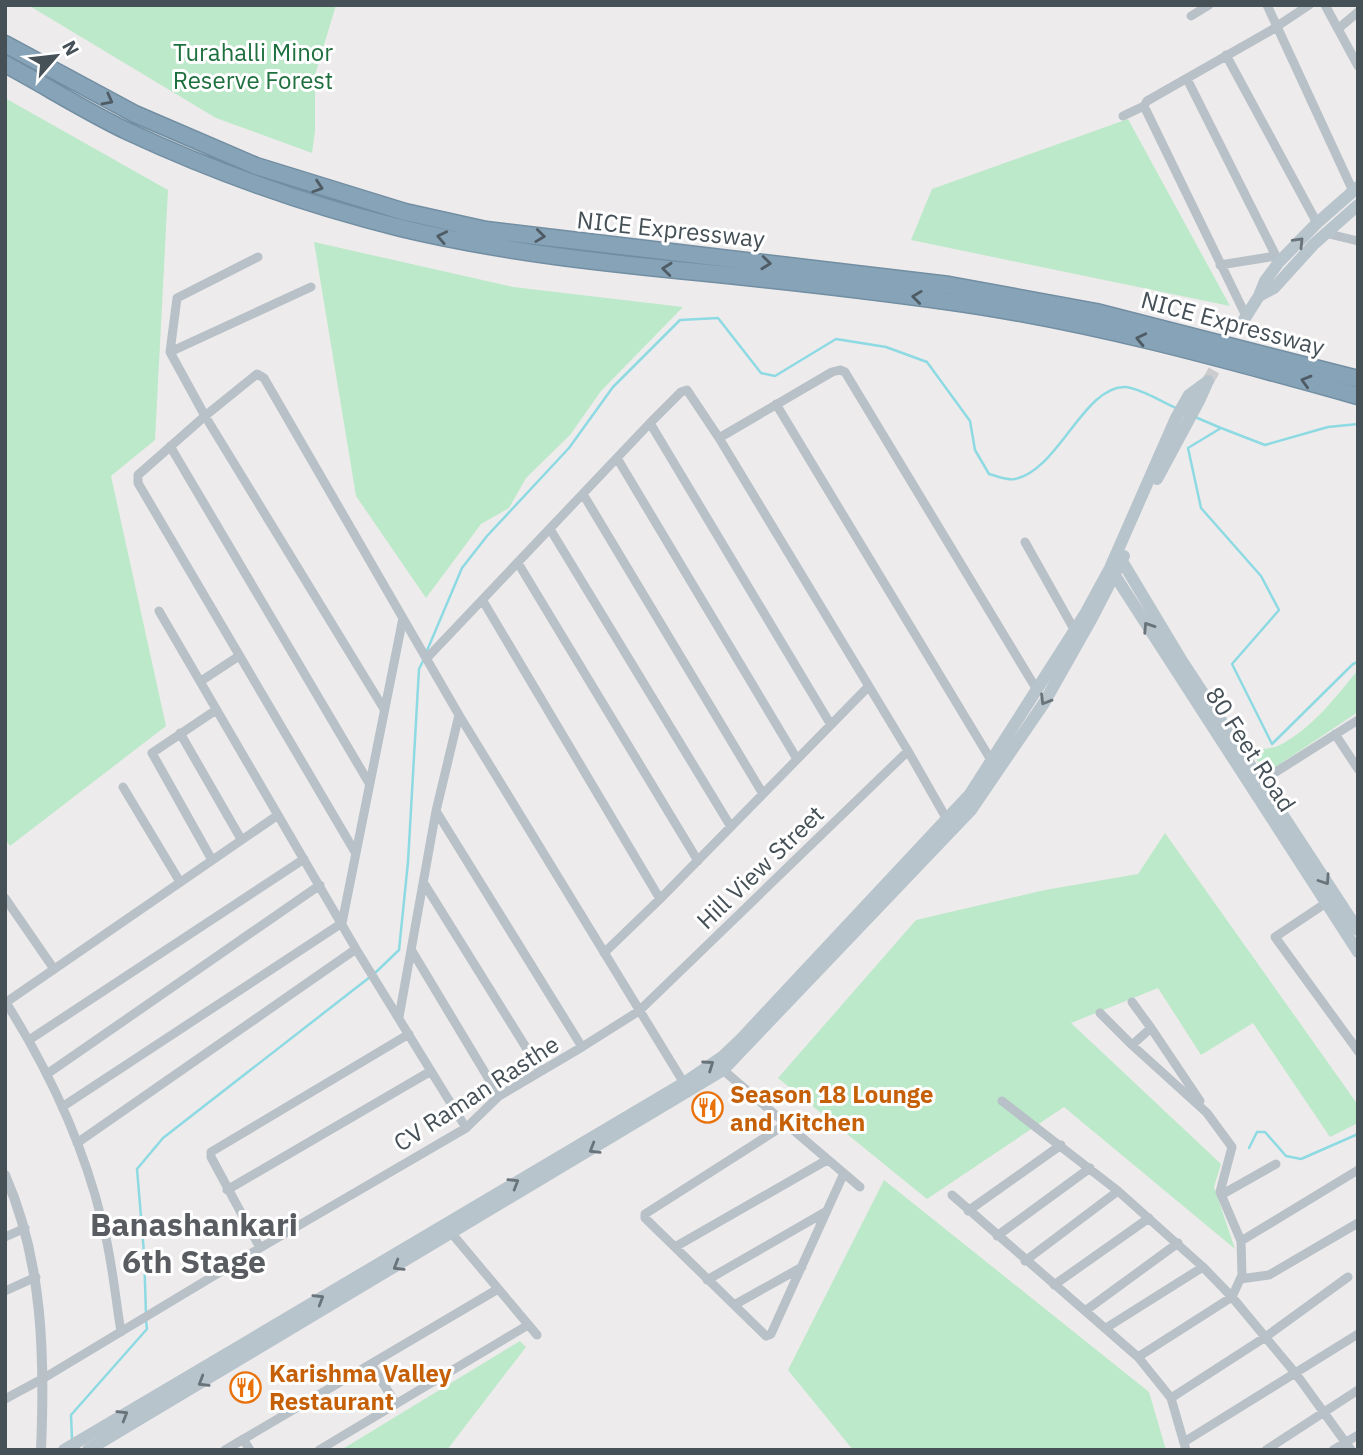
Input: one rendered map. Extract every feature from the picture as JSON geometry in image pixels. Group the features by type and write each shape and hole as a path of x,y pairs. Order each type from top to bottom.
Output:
{"highway":[{"name":"NICE Expressway","path":"5,44 135,114 244,161 327,190 405,212 486,230 963,287 1097,312 1358,379"},
{"name":"NICE Expressway","path":"5,64 128,131 253,183 399,228 486,246 627,265 921,298 1042,316 1207,355 1358,396"}],"main road":[{"path":"1259,296 1274,288 1355,189"},
{"path":"1238,329 1278,259 1358,205"},
{"path":"687,1088 733,1047 950,825 978,801 1044,703 1112,572 1194,398"},
{"name":"80 Feet Road","path":"1119,556 1182,661 1358,930"},
{"path":"64,1450 687,1088 723,1070 950,825 1112,572"},
{"name":"80 Feet Road","path":"1112,572 1358,952"},
{"path":"89,1449 448,1229"}],"street":[{"path":"1191,16 1209,5"},
{"path":"1267,5 1355,189"},
{"path":"1123,116 1144,106 1309,5"},
{"path":"1325,5 1358,66"},
{"path":"1339,29 1358,12"},
{"path":"1226,55 1321,228 1358,241"},
{"path":"1187,79 1278,259 1220,265"},
{"path":"1144,106 1246,316"},
{"path":"258,257 177,298 170,352 205,416 384,709"},
{"path":"170,352 311,287"},
{"path":"719,438 834,371 845,372 1037,690"},
{"path":"355,852 138,484 138,475 255,375 264,378 459,715 687,1088"},
{"path":"427,658 650,423 681,392 687,390 719,438 950,825"},
{"path":"776,404 991,760"},
{"path":"650,423 831,724"},
{"path":"170,446 369,783"},
{"path":"617,458 797,759"},
{"path":"583,494 763,794"},
{"path":"550,529 731,827"},
{"path":"1026,542 1075,631"},
{"path":"518,563 698,861"},
{"path":"483,601 660,899"},
{"path":"159,611 356,949 466,1128"},
{"path":"62,1107 342,923 403,618"},
{"path":"201,681 239,656"},
{"path":"604,953 868,687"},
{"path":"212,860 152,753 216,710"},
{"path":"399,1017 436,811 459,715"},
{"path":"1260,782 1358,720"},
{"path":"180,733 242,839"},
{"path":"1335,734 1358,769"},
{"name":"Hill View Street","path":"639,1011 908,751"},
{"path":"123,787 180,882"},
{"path":"436,811 582,1047"},
{"path":"121,1332 103,1223 77,1143 47,1074 6,1002 278,815"},
{"path":"29,1040 304,859"},
{"path":"424,884 540,1070"},
{"path":"47,1074 320,885"},
{"path":"5,898 54,969"},
{"path":"1326,903 1275,937 1358,1051"},
{"path":"77,1143 356,949"},
{"path":"412,951 499,1096"},
{"path":"1132,1002 1232,1147 1221,1195 1241,1241 1240,1279 1233,1297 1138,1357"},
{"name":"CV Raman Rasthe","path":"5,1399 466,1128 499,1096 639,1011"},
{"path":"1100,1013 1207,1112"},
{"path":"1132,1045 1151,1028"},
{"path":"260,1248 211,1157 212,1150 409,1034"},
{"path":"228,1190 431,1070"},
{"path":"723,1070 860,1187"},
{"path":"1002,1101 1118,1191 1203,1267 1233,1297 1296,1374 1348,1446"},
{"path":"786,1124 645,1213 645,1218 766,1336 770,1336 844,1173"},
{"path":"968,1210 1061,1145"},
{"path":"675,1247 827,1160"},
{"path":"1221,1195 1276,1164"},
{"path":"997,1236 1090,1168"},
{"path":"1241,1241 1358,1170"},
{"path":"6,1178 24,1228 36,1277 44,1378 41,1450"},
{"path":"1025,1261 1118,1191"},
{"path":"952,1195 1138,1357 1171,1398 1185,1446 1358,1334"},
{"path":"708,1280 827,1211"},
{"path":"1054,1285 1149,1218"},
{"path":"1240,1279 1269,1275 1358,1223"},
{"path":"5,1237 24,1228"},
{"path":"448,1229 537,1335"},
{"path":"1086,1311 1178,1243"},
{"path":"1106,1328 1203,1267"},
{"path":"734,1304 802,1268"},
{"path":"5,1292 36,1277"},
{"path":"1171,1398 1264,1338 1348,1277"},
{"path":"225,1450 498,1289"},
{"path":"319,1450 528,1325"},
{"path":"372,1364 396,1404"},
{"path":"1265,1450 1358,1390"},
{"path":"1333,1450 1348,1446 1358,1434"},
{"path":"243,1439 250,1450"}],"green space":[{"name":"Turahalli Minor Reserve Forest","path":"28,5 336,5 315,75 315,131 312,153 216,118"},
{"path":"5,98 168,190 155,440 111,476 166,726 10,846 5,839"},
{"path":"1128,119 1230,306 911,240 932,189"},
{"path":"314,242 513,287 683,307 601,391 570,435 526,478 509,508 481,524 426,598 356,496"},
{"path":"1358,670 1358,712 1265,774 1251,750 1278,746 1302,731"},
{"path":"1165,833 1358,1105 1358,1123 1330,1137 1253,1023 1201,1055 1158,988 1071,1023 1221,1164 1214,1187 1235,1249 1064,1107 927,1199 778,1078 916,920 1045,890 1138,874"},
{"path":"884,1180 1149,1392 1166,1450 853,1450 788,1370"},
{"path":"520,1341 526,1347 447,1450 341,1450"}],"waterway":[{"path":"426,653 462,568 487,536 569,448 613,387 680,320 718,318 761,373 775,376 836,339 886,347 927,362 970,421 975,450 989,474 1006,479 1015,479 1031,472 1045,461 1097,399 1111,390 1132,388 1176,408"},
{"path":"1195,417 1221,428"},
{"path":"1358,424 1328,427 1265,445 1221,428 1188,448 1201,508 1261,576 1279,610 1232,664 1272,744 1358,662"},
{"path":"375,973 399,950 408,862 419,669 424,659"},
{"path":"146,1314 137,1169 163,1138 370,977"},
{"path":"1249,1148 1257,1132 1265,1132 1286,1156 1301,1159 1358,1134"},
{"path":"72,1439 71,1415 147,1329 146,1321"}],"tunnel":[{"path":"1208,381 1238,329"}],"place":[{"name":"Season 18 Lounge and Kitchen","path":"707,1108"},
{"name":"Karishma Valley Restaurant","path":"246,1387"}],"district":[{"name":"Banashankari 6th Stage","path":"194,1242"}]}
